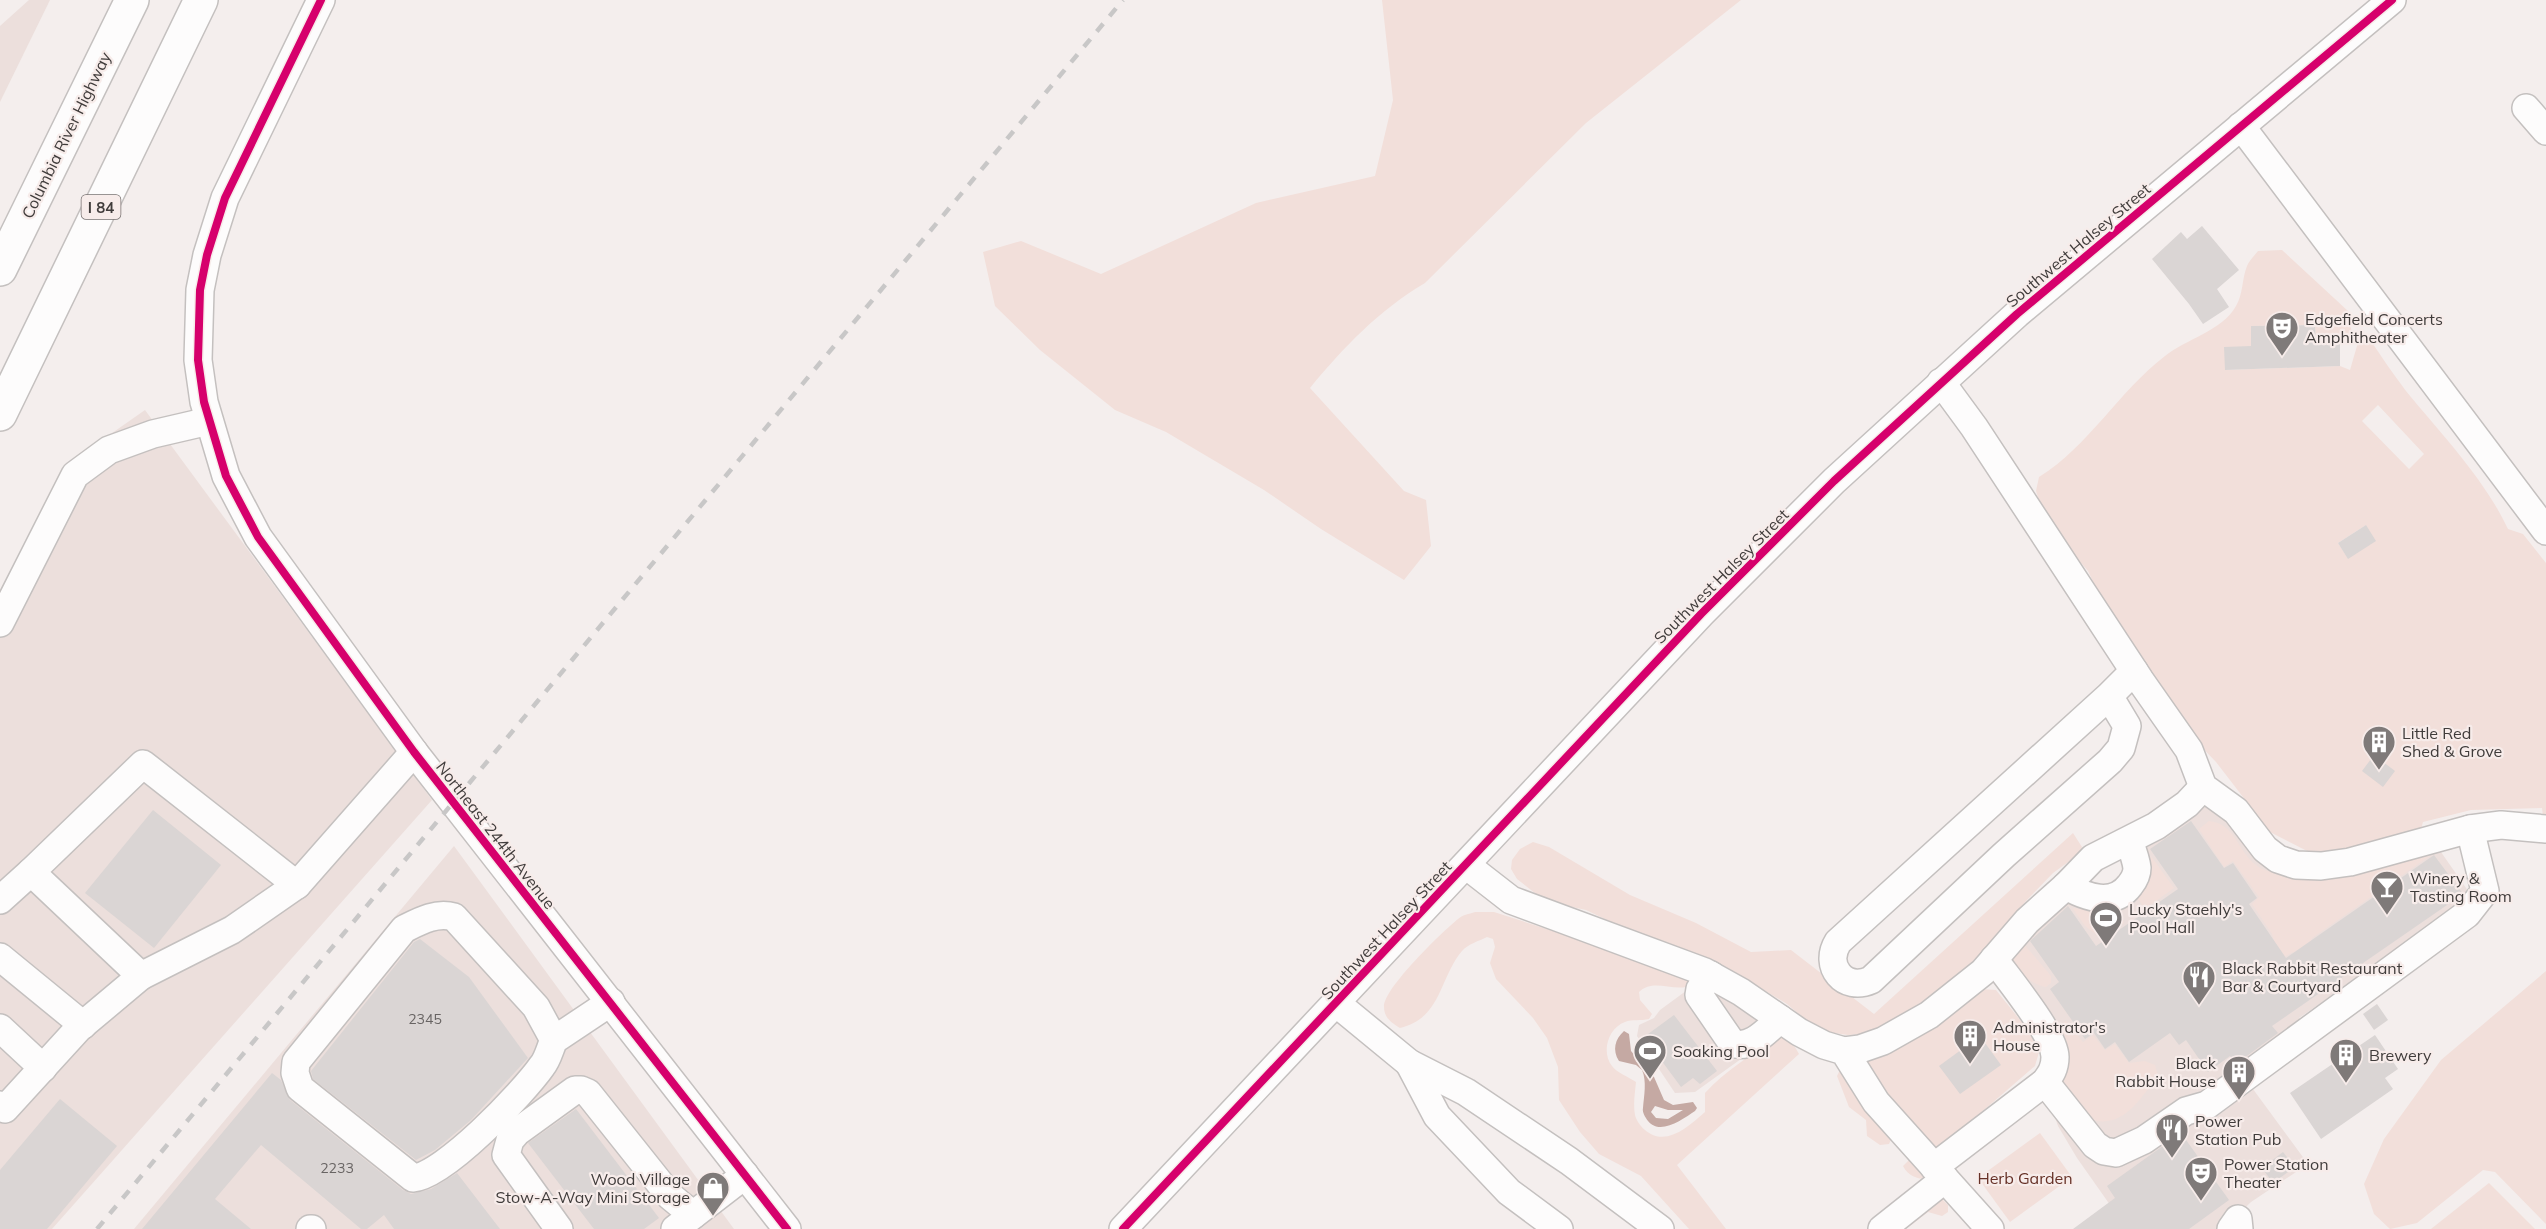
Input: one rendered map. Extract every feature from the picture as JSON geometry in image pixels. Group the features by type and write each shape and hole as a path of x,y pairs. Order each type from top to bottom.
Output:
{"highway":[{"name":"Columbia River Highway","path":"0,269 132,0"},
{"name":"I 84","path":"0,414 201,0"}],"street":[{"name":"Northeast 244th Avenue","path":"321,0 225,198 207,255 200,290 198,360 211,430 226,476 258,537 414,752 787,1229"},
{"name":"Southwest Halsey Street","path":"1123,1229 1701,614 1834,481 1941,382 2085,257 2392,0"},
{"path":"2526,108 2546,131"},
{"path":"2241,126 2546,531"},
{"path":"1941,382 1974,427 2134,671 2189,750 2203,787 2236,811 2265,849 2278,859 2296,865 2321,866 2350,862 2470,829 2501,825 2546,829"},
{"path":"0,623 75,475 109,450 153,434 211,430"},
{"path":"2109,696 2127,726 2121,748 2110,761 2004,855 1871,980 1855,984 1841,978 1833,964 1834,948 1838,942 2134,671"},
{"path":"0,1105 5,1109 82,1025 141,976 232,930 297,885 414,752"},
{"path":"0,900 143,764 297,885"},
{"path":"1466,865 1511,900 1711,975 1824,1045 1844,1051 1860,1049 1906,1029 1969,984 2027,921 2093,858 2156,826 2187,804 2203,787"},
{"path":"2045,1082 2096,1145 2104,1151 2116,1153 2144,1140 2186,1111 2207,1105 2467,914 2485,891 2470,829"},
{"path":"2066,886 2099,899 2114,897 2126,891 2137,870 2129,841"},
{"path":"31,872 141,976"},
{"path":"554,1040 536,1007 454,917 442,914 420,921 404,930 297,1062 295,1073 300,1088 413,1178 423,1177 462,1149 489,1124 544,1065 554,1040 610,1002"},
{"path":"0,957 82,1025"},
{"path":"1882,1229 1939,1173 2045,1082 2053,1071 2055,1055 2050,1038 1994,959"},
{"path":"1711,975 1700,989 1699,995 1732,1043 1746,1045 1780,1019"},
{"path":"1336,1003 1409,1063 1466,1092 1569,1161 1660,1229"},
{"path":"0,1028 43,1068"},
{"path":"1844,1051 1876,1102 1990,1229"},
{"path":"1409,1063 1437,1116 1509,1192 1559,1229"},
{"path":"559,1229 506,1155 510,1140 517,1132 575,1090 588,1093 670,1196 684,1222 745,1175"}],"shaded area":[{"path":"29,0 50,0 0,102 0,26"},
{"path":"145,410 432,800 52,1229 0,1229 0,613 65,466"},
{"path":"2207,803 2221,813 2258,861 2278,869 2434,842 2473,898 2299,1018 2303,1024 2239,1070 2308,1164 2251,1202 2223,1229 2127,1229 2077,1158 2058,1126 2052,1109 2056,1080 2002,959 2065,900 2110,906 2147,845"},
{"path":"454,846 734,1229 134,1229"},
{"path":"1705,977 1784,1028 1695,1092 1675,1093 1637,1036 1639,1025 1654,1018 1660,1010"},
{"name":"Soaking Pool","path":"1624,1031 1629,1034 1631,1051 1654,1077 1664,1100 1673,1105 1693,1102 1697,1108 1695,1111 1665,1127 1653,1125 1648,1121 1643,1111 1644,1074 1636,1065 1619,1061 1617,1057 1616,1045","holes":["1655,1106 1668,1110 1683,1110 1668,1119 1656,1118 1651,1112"]}],"green space":[{"path":"1382,0 1741,0 1586,123 1425,283 1392,305 1363,331 1310,388 1404,491 1426,500 1431,546 1404,580 1321,529 1264,490 1166,432 1115,410 1040,350 995,306 983,252 1021,241 1101,274 1256,203 1375,176 1393,100"},
{"path":"2282,250 2348,311 2352,334 2340,344 2316,344 2315,325 2251,326 2251,346 2225,370 2340,366 2350,370 2359,339 2369,338 2406,391 2475,475 2508,529 2523,534 2546,563 2546,842 2542,808 2471,810 2423,822 2421,829 2338,852 2309,852 2270,832 2216,762 2193,738 2109,615 2088,571 2064,543 2041,507 2036,491 2039,477 2073,450 2148,370 2165,356 2213,328 2230,315 2238,302 2247,266 2258,251","holes":["2378,405 2424,454 2409,469 2362,421","2366,525 2348,558 2338,543"]},
{"path":"2209,821 2218,823 2231,832 2256,865 2278,873 2343,877 2375,870 2395,855 2432,851 2431,855 2312,938 2311,940 2319,950 2301,962 2293,952 2280,959 2272,934 2252,904 2259,897 2233,861 2224,867 2199,829"},
{"path":"2073,833 2082,847 2078,855 2053,873 2026,901 1977,960 1925,1003 1894,1023 1864,1034 1848,1035 1827,1032 1809,1023 1787,1004 1722,965 1651,941 1586,910 1545,901 1517,879 1511,869 1512,860 1520,849 1533,842 1549,847 1630,895 1696,923 1751,952 1791,950 1874,1014"},
{"path":"2151,856 2174,888 2145,909 2138,899 2138,893"},
{"path":"2074,908 2111,913 2123,919 2124,923 2108,934 2098,936 2085,926"},
{"path":"1475,912 1494,912 1690,975 1690,986 1677,988 1651,986 1639,992 1640,1000 1652,1014 1649,1019 1628,1021 1619,1025 1614,1029 1608,1041 1607,1054 1612,1066 1636,1082 1634,1107 1636,1119 1643,1129 1653,1135 1669,1136 1685,1129 1705,1112 1705,1093 1713,1085 1776,1038 1782,1036 1795,1047 1799,1054 1677,1165 1726,1229 1689,1229 1641,1176 1599,1154 1580,1132 1559,1100 1558,1067 1547,1038 1533,1018 1496,979 1490,963 1495,947 1493,939 1487,937 1462,951 1454,962 1438,996 1424,1016 1400,1028 1389,1020 1384,1007 1393,987 1450,926 1462,916"},
{"path":"2023,943 2051,976 2051,983 2046,987 2030,981 2009,961"},
{"path":"2546,971 2546,1224 2495,1172 2483,1170 2417,1223 2390,1229 2374,1214 2364,1184 2384,1139 2441,1060"},
{"path":"1980,989 1996,990 2033,1036 2039,1052 2035,1066 1947,1142 1927,1179 1916,1178 1910,1175 1903,1166 1914,1155 1894,1133 1889,1144 1880,1145 1867,1136 1866,1120 1849,1107 1837,1076 1843,1064"},
{"path":"2066,1021 2083,1042 2093,1035 2105,1050 2115,1044 2129,1063 2145,1061 2155,1065 2158,1076 2136,1104 2120,1117 2110,1121 2086,1118 2059,1080 2057,1028"},
{"name":"Herb Garden","path":"2040,1133 2072,1177 2010,1222 1978,1178"},
{"path":"2489,1183 2535,1229 2431,1229"},
{"path":"1938,1195 1948,1205 1948,1212 1942,1216 1928,1212 1906,1229 1891,1229"}],"building":[{"path":"2202,226 2239,270 2217,289 2229,307 2203,324 2152,259 2181,232 2187,239"},
{"name":"Edgefield Concerts Amphitheater","path":"2315,325 2316,344 2340,344 2340,366 2225,370 2224,347 2251,346 2251,326"},
{"path":"2366,525 2376,541 2348,559 2338,543"},
{"name":"Little Red Shed & Grove","path":"2374,755 2395,771 2383,787 2362,771"},
{"path":"153,810 221,865 154,948 85,893"},
{"path":"2191,821 2224,868 2233,863 2257,898 2249,904 2286,958 2434,855 2463,894 2272,1026 2278,1033 2236,1064 2230,1056 2208,1072 2186,1040 2179,1045 2170,1033 2129,1062 2115,1042 2105,1049 2094,1033 2085,1039 2050,989 2059,982 2030,941 2068,906 2096,946 2178,889 2150,849"},
{"path":"420,939 469,977 528,1058 471,1120 435,1150 416,1160 313,1079 311,1071 414,942"},
{"path":"2377,1004 2388,1020 2374,1030 2363,1014"},
{"path":"1674,1015 1717,1071 1700,1084 1693,1078 1681,1087 1644,1037"},
{"name":"Brewery","path":"2375,1035 2398,1069 2385,1078 2393,1089 2321,1139 2290,1093"},
{"name":"Administrator's House","path":"1980,1036 2001,1065 1960,1094 1939,1066"},
{"path":"272,1073 281,1080 290,1100 403,1190 411,1194 431,1189 457,1173 500,1229 394,1229 384,1215 367,1229 361,1229 261,1145 215,1199 251,1229 142,1229"},
{"path":"60,1099 117,1146 47,1229 0,1229 0,1170"},
{"path":"576,1109 659,1218 644,1229 594,1229 528,1143"},
{"name":"Power Station Pub","path":"2181,1133 2229,1200 2189,1229 2073,1229 2115,1198 2107,1186"},
{"path":"2283,1152 2295,1167 2273,1183 2262,1168"}],"railway":[{"path":"97,1229 1123,0"}],"cycle path":[{"path":"321,0 225,198 207,255 200,290 198,360 204,402 226,476 258,537 414,752 787,1229"},
{"path":"1123,1229 1701,614 1834,481 2017,314 2392,0"}],"place":[{"name":"Edgefield Concerts Amphitheater","path":"2282,357"},
{"name":"Little Red Shed & Grove","path":"2379,771"},
{"name":"Winery & Tasting Room","path":"2387,916"},
{"name":"Lucky Staehly's Pool Hall","path":"2106,947"},
{"name":"Black Rabbit Restaurant Bar & Courtyard","path":"2199,1006"},
{"name":"Administrator's House","path":"1970,1065"},
{"name":"Soaking Pool","path":"1650,1080"},
{"name":"Brewery","path":"2346,1084"},
{"name":"Black Rabbit House","path":"2239,1101"},
{"name":"Power Station Pub","path":"2172,1159"},
{"name":"Power Station Theater","path":"2201,1202"},
{"name":"Wood Village Stow-A-Way Mini Storage","path":"713,1217"}]}
